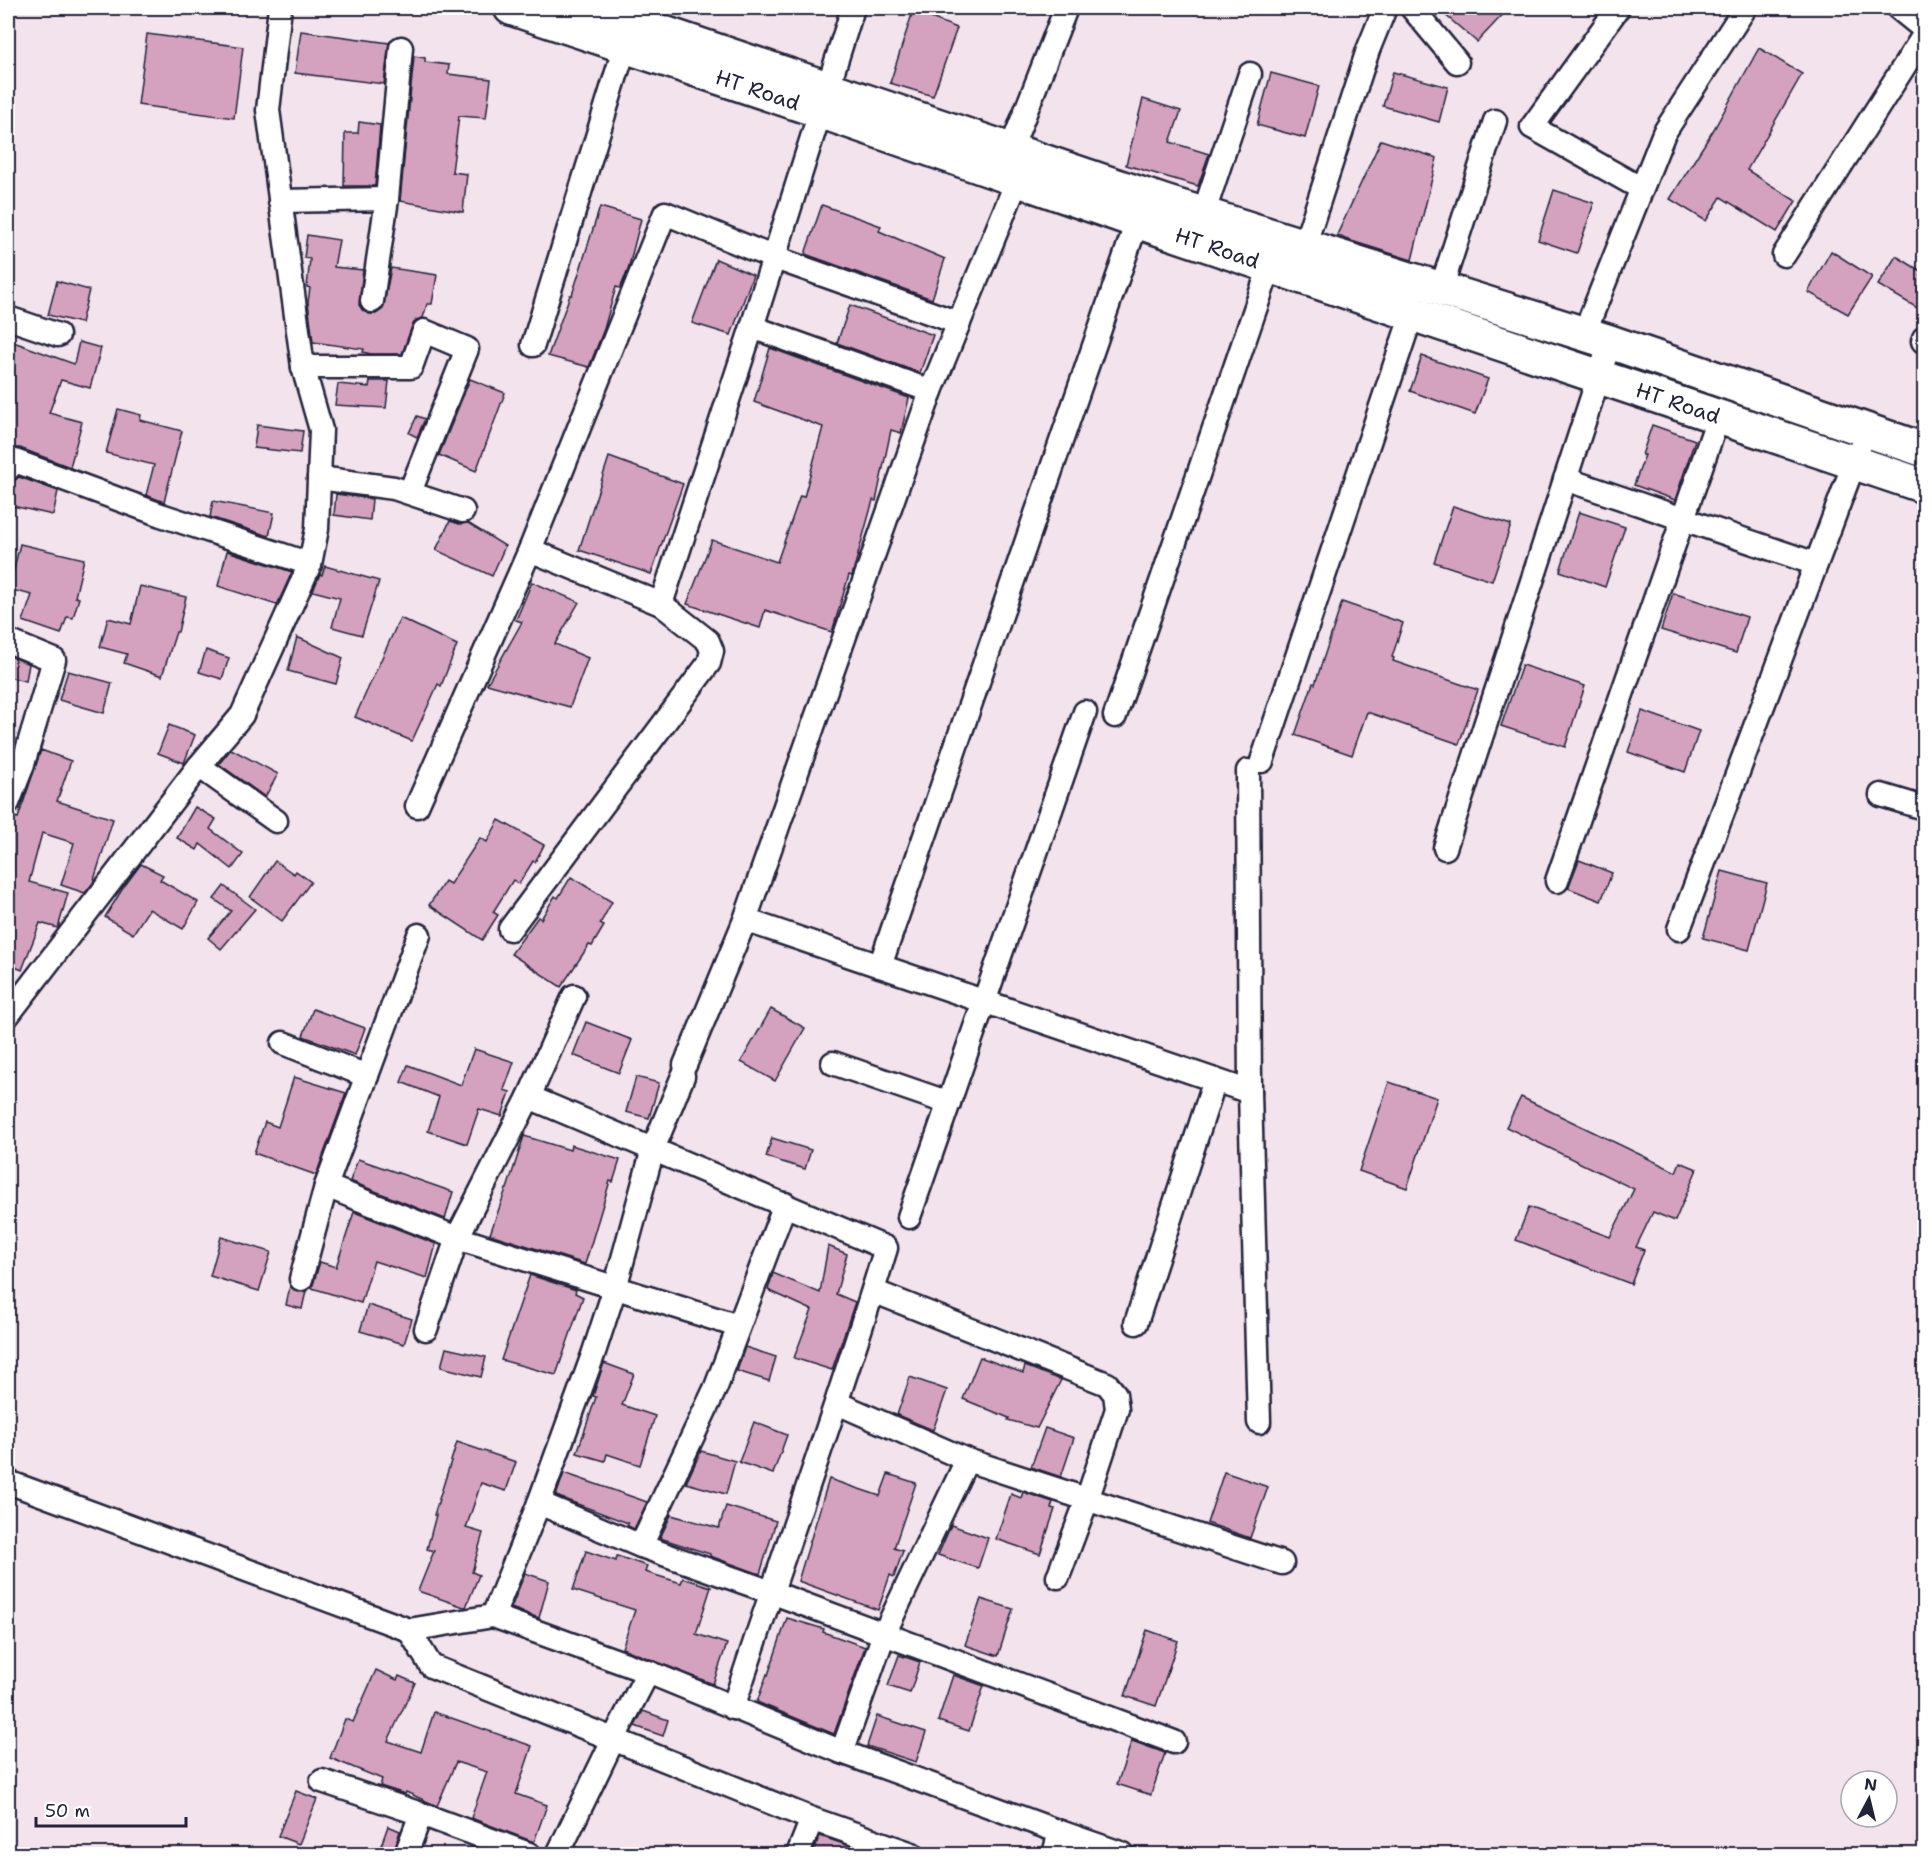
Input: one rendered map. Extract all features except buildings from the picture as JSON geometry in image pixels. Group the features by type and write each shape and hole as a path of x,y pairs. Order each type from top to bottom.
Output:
{"street":[{"path":"8,1015 199,766 242,715 310,564 317,529 321,430 303,367 268,110 280,8"},
{"name":"HT Road","path":"517,8 626,46 1011,149 1141,208"},
{"name":"HT Road","path":"591,8 824,99 1017,181 1141,208 1199,227 1290,262 1412,314 1924,486"},
{"path":"661,604 853,8"},
{"path":"493,1616 539,1503 593,1355 615,1288 653,1149 745,920 931,391 1017,181 1011,149 1066,8"},
{"path":"1115,716 1385,8"},
{"path":"1412,8 1457,62"},
{"path":"1618,8 1532,127 1642,189"},
{"path":"1445,848 1598,377 1597,338 1642,189 1664,133 1745,8"},
{"path":"1898,8 1924,29"},
{"path":"1784,255 1924,35"},
{"path":"533,345 626,46"},
{"path":"372,301 387,199 401,48"},
{"path":"1199,227 1250,74"},
{"path":"1441,290 1495,121"},
{"path":"280,201 387,199"},
{"path":"880,966 1141,208"},
{"path":"417,806 530,550 665,213 772,257 959,323"},
{"name":"HT Road","path":"1290,262 1441,290 1597,338 1924,450"},
{"path":"1259,1422 1250,1092 1255,766 1412,314"},
{"path":"8,318 58,335"},
{"path":"752,327 931,391"},
{"path":"303,367 411,367 424,332 467,350 410,492"},
{"path":"1557,881 1718,418"},
{"path":"1679,929 1854,461 1868,430"},
{"path":"8,469 15,461 161,514 310,564"},
{"path":"320,478 394,488 464,511"},
{"path":"1565,479 1816,564"},
{"path":"510,929 710,663 712,651 708,641 661,604 530,550"},
{"path":"8,641 54,660 22,767 8,803"},
{"path":"909,1217 1085,712"},
{"path":"199,766 276,821"},
{"path":"1881,795 1924,808"},
{"path":"745,920 1250,1092"},
{"path":"301,1279 326,1186 419,935"},
{"path":"426,1329 457,1238 529,1098 574,996"},
{"path":"282,1043 367,1076"},
{"path":"833,1064 949,1103"},
{"path":"1136,1323 1215,1080"},
{"path":"529,1098 786,1204 886,1248 837,1403 733,1708"},
{"path":"326,1186 457,1238 738,1326"},
{"path":"641,1546 716,1387 786,1204"},
{"path":"873,1291 1107,1384 1115,1394 1118,1410 1058,1577"},
{"path":"837,1403 967,1460 1282,1563"},
{"path":"842,1752 884,1634 967,1460"},
{"path":"8,1482 409,1630 493,1616 648,1672 842,1752 1123,1854"},
{"path":"539,1503 641,1546 1174,1742"},
{"path":"409,1630 431,1666 812,1819 912,1854"},
{"path":"558,1854 648,1672"},
{"path":"322,1781 421,1814 529,1854"},
{"path":"406,1854 421,1814"},
{"path":"798,1854 812,1819"},
{"path":"1054,1854 1060,1832"}]}
